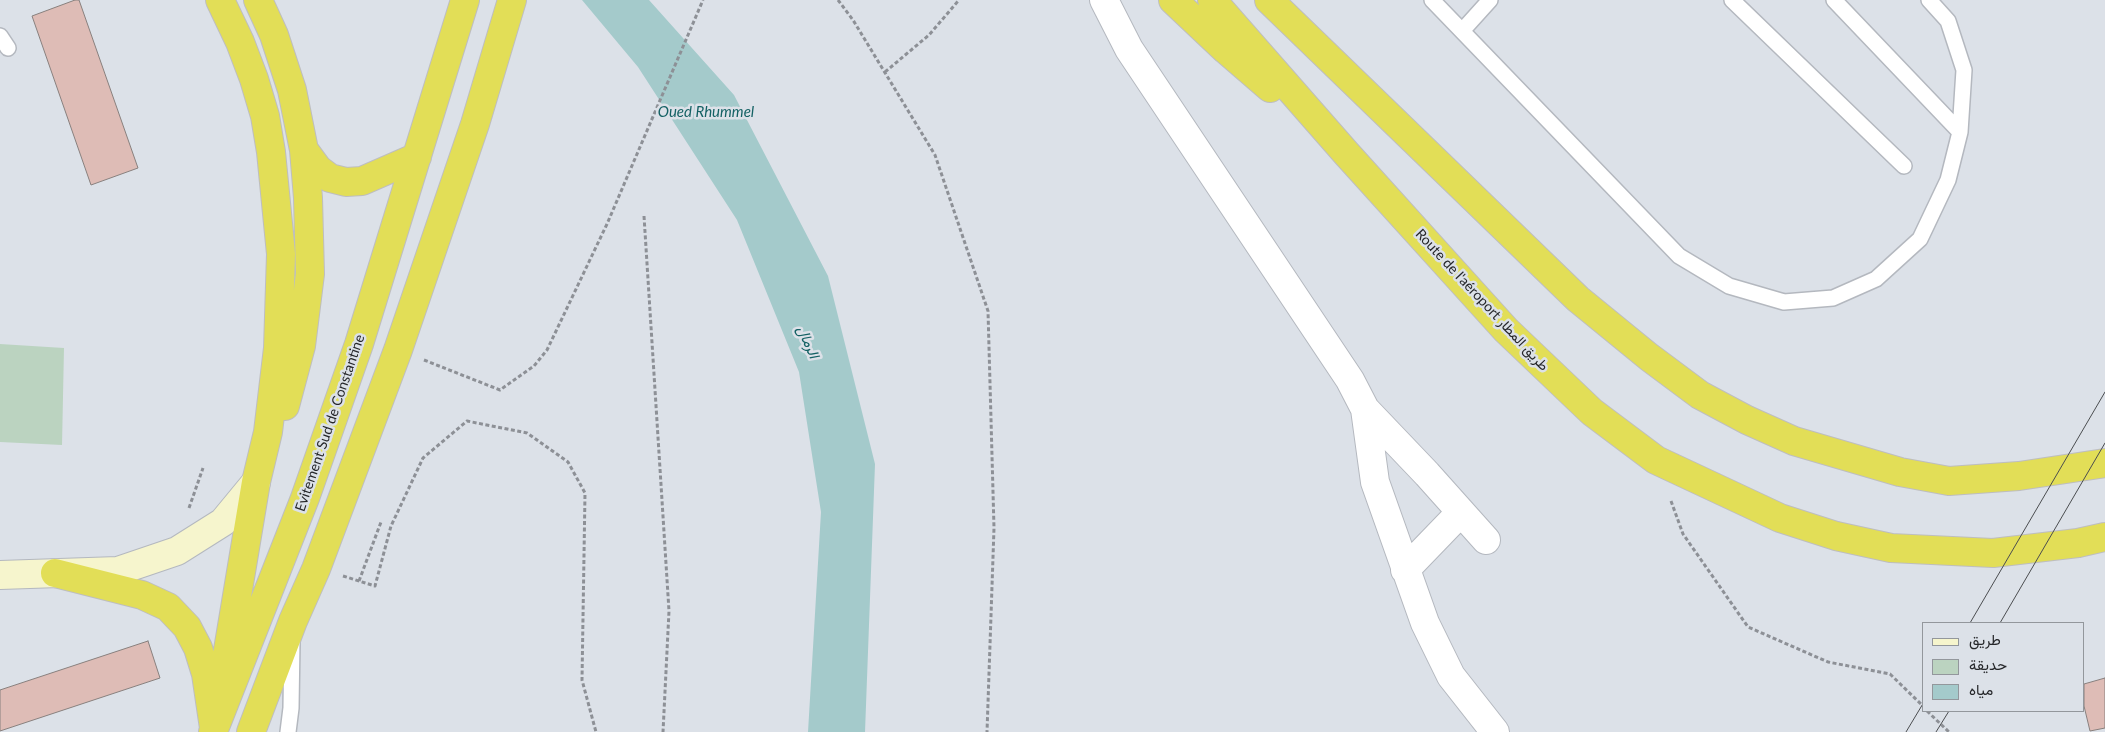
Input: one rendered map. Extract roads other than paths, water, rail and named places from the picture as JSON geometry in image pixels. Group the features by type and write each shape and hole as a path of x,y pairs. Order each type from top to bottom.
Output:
{"highway":[{"path":"214,731 256,482 268,432 281,299 281,254 271,152 265,116 254,78 240,42 220,0"},
{"path":"256,482 283,415 301,346 310,274 308,198 304,150 292,90 274,35 258,0"},
{"name":"Evitement Sud de Constantine","path":"214,731 305,498 359,344 464,0"},
{"path":"251,732 293,621 316,569 398,350 475,124 512,0"},
{"path":"1173,0 1226,50 1346,153"},
{"name":"Route de l'aéroport طريق المطار","path":"1212,0 1346,153 1506,330 1592,412 1656,460 1780,518 1836,536 1892,548 1993,553 2078,543 2105,537"},
{"path":"1269,0 1578,299 1649,357 1700,395 1747,420 1794,441 1900,472 1949,481 2018,476 2105,463"},
{"path":"304,150 318,169 330,178 346,182 362,181 417,156"},
{"path":"55,573 142,595 168,607 187,626 198,648 206,674 214,731"}],"main road":[{"path":"0,575 118,571 178,551 222,522 256,482"}],"street":[{"path":"1104,0 1129,49 1350,380 1365,409 1486,540"},
{"path":"1365,409 1375,482 1425,623 1451,676 1495,732"},
{"path":"1405,570 1460,513"}],"lane":[{"path":"1432,0 1679,256 1729,286 1784,302 1833,298 1876,279 1920,239 1948,180 1960,132 1964,70 1948,20 1929,0"},
{"path":"1462,31 1490,0"},
{"path":"1732,0 1904,166"},
{"path":"1834,0 1960,132"},
{"path":"288,732 292,708 293,621"}],"water":[{"name":"Oued Rhummel","path":"582,0 649,0 734,95 828,276 875,464 865,732 808,732 821,512 799,372 737,220 638,67"}],"tram line":[{"path":"1971,622 2105,392"},
{"path":"2001,622 2105,443"},
{"path":"1906,732 1922,705"},
{"path":"1936,732 1948,712"}],"water label":[{"name":"الرمال","path":"808,342"}]}
